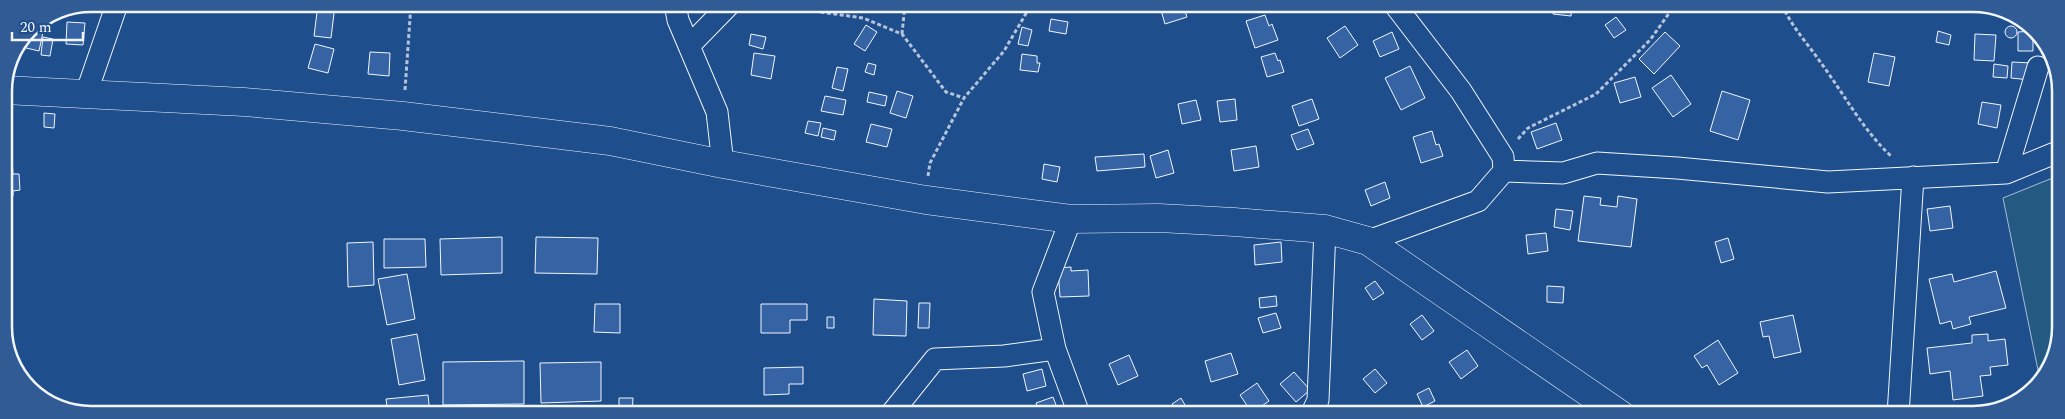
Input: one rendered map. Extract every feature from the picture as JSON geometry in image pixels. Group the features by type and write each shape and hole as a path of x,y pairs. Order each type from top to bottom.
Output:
{"street":[{"path":"86,94 114,12"},
{"path":"676,12 678,20 717,112 723,164"},
{"path":"689,46 722,12"},
{"path":"1400,12 1462,90 1503,164"},
{"path":"2006,172 2038,67"},
{"path":"13,90 244,102 403,116 610,141 723,164 926,200 1071,219 1159,218 1325,230 1368,240 1608,406"},
{"path":"1503,164 1563,173 1597,163 1677,168 1828,182 2006,172 2052,154"},
{"path":"1368,240 1478,201 1503,164"},
{"path":"1899,406 1913,177"},
{"path":"1071,219 1043,292 1055,349 1076,406"},
{"path":"1315,406 1318,400 1325,230"},
{"path":"897,406 935,359 1004,356 1055,349"}],"path":[{"path":"403,116 410,12"},
{"path":"821,12 863,18 902,34 946,92 964,98"},
{"path":"902,34 904,12"},
{"path":"926,200 930,163 964,98 1004,51 1026,12"},
{"path":"1503,164 1528,128 1596,94 1650,40 1671,12"},
{"path":"1785,12 1788,20 1820,62 1876,143 1913,177"}],"shaded area":[{"path":"2052,178 2051,343 2047,358 2038,372 2003,198"}],"building":[{"path":"317,12 334,12 331,38 314,36"},
{"path":"1161,12 1185,12 1187,17 1165,24"},
{"path":"1553,12 1571,12 1571,16 1553,14"},
{"path":"1265,15 1269,26 1272,24 1278,40 1255,48 1246,21"},
{"path":"1616,17 1626,30 1614,38 1605,25"},
{"path":"1051,19 1068,22 1066,34 1049,31"},
{"path":"67,22 85,23 83,45 66,44"},
{"path":"866,25 877,32 865,51 854,44"},
{"path":"1345,26 1358,45 1340,58 1327,38"},
{"path":"2009,26 2013,26 2017,32 2013,38 2009,38 2005,34 2005,30"},
{"path":"1022,27 1032,30 1028,46 1018,44"},
{"path":"40,31 43,32 39,51 26,48"},
{"path":"1938,31 1951,35 1949,45 1936,42"},
{"path":"1392,32 1399,49 1380,57 1373,41"},
{"path":"1665,32 1680,46 1654,74 1639,59"},
{"path":"2018,32 2025,32 2033,40 2033,51 2018,51"},
{"path":"751,34 766,37 763,49 749,45"},
{"path":"1975,34 1996,35 1994,61 1974,60"},
{"path":"43,37 53,39 50,56 41,55"},
{"path":"315,44 334,49 328,73 308,68"},
{"path":"370,52 390,53 389,76 368,74"},
{"path":"754,53 775,56 771,79 751,75"},
{"path":"1275,53 1278,61 1280,60 1284,72 1267,77 1261,57"},
{"path":"1874,53 1895,57 1889,86 1868,82"},
{"path":"1022,54 1037,56 1037,63 1040,63 1038,72 1020,70"},
{"path":"2012,62 2031,63 2030,80 2011,78"},
{"path":"868,63 876,65 874,75 865,72"},
{"path":"1994,64 2008,66 2007,78 1993,77"},
{"path":"1410,66 1425,98 1401,110 1385,78"},
{"path":"837,67 848,69 843,91 832,88"},
{"path":"1671,75 1691,104 1673,117 1652,88"},
{"path":"1635,77 1641,97 1620,103 1614,83"},
{"path":"897,91 913,96 906,118 890,113"},
{"path":"1722,91 1750,100 1738,140 1710,131"},
{"path":"869,92 887,96 885,106 867,102"},
{"path":"825,96 846,100 843,115 821,111"},
{"path":"1235,99 1237,120 1220,122 1217,101"},
{"path":"1312,99 1319,119 1299,126 1292,106"},
{"path":"1196,100 1201,120 1182,124 1178,104"},
{"path":"1982,102 2001,105 1997,128 1978,124"},
{"path":"44,113 55,114 54,128 44,127"},
{"path":"808,121 821,123 818,136 805,133"},
{"path":"1556,123 1562,140 1537,149 1531,132"},
{"path":"871,124 892,129 887,147 866,142"},
{"path":"823,128 836,131 834,140 821,137"},
{"path":"1308,129 1314,144 1297,150 1291,135"},
{"path":"1432,131 1436,145 1439,144 1443,156 1421,163 1413,137"},
{"path":"1256,146 1259,167 1234,171 1231,150"},
{"path":"1168,150 1174,173 1156,178 1150,156"},
{"path":"1144,154 1145,167 1097,171 1095,157"},
{"path":"1044,164 1060,167 1057,182 1042,179"},
{"path":"13,169 13,174 19,174 20,190 13,191 13,196"},
{"path":"1385,182 1390,198 1371,206 1365,190"},
{"path":"1584,196 1601,198 1600,205 1617,207 1618,196 1637,199 1631,247 1578,241"},
{"path":"1950,206 1953,228 1930,231 1927,209"},
{"path":"1556,209 1573,211 1570,230 1554,227"},
{"path":"1546,233 1548,251 1528,254 1526,235"},
{"path":"502,237 502,273 441,275 440,239"},
{"path":"536,237 598,238 597,274 535,273"},
{"path":"1728,238 1734,259 1721,263 1715,242"},
{"path":"384,239 425,239 426,267 384,268"},
{"path":"373,242 374,285 348,287 347,243"},
{"path":"1281,242 1282,262 1255,265 1254,245"},
{"path":"1071,267 1071,271 1088,270 1089,296 1060,297 1058,268"},
{"path":"1996,271 2006,308 1969,317 1971,324 1953,329 1951,321 1940,324 1929,279 1952,274 1954,282"},
{"path":"407,274 415,319 387,325 378,279"},
{"path":"1375,281 1384,293 1373,300 1365,288"},
{"path":"1547,286 1564,287 1563,303 1547,302"},
{"path":"1276,296 1277,306 1260,308 1259,298"},
{"path":"874,299 907,301 906,336 873,335"},
{"path":"919,303 930,303 929,328 918,328"},
{"path":"595,304 620,304 620,333 594,332"},
{"path":"761,304 807,304 807,320 790,320 790,333 761,333"},
{"path":"1276,313 1281,328 1263,333 1258,318"},
{"path":"1422,315 1434,331 1422,340 1410,324"},
{"path":"1793,315 1801,352 1774,358 1769,336 1763,337 1760,322"},
{"path":"827,317 834,317 834,328 827,328"},
{"path":"417,334 425,380 399,385 391,339"},
{"path":"1988,334 1988,341 2005,339 2008,365 1990,367 1991,375 1980,376 1983,396 1953,400 1950,371 1930,374 1927,348 1972,343 1972,335"},
{"path":"1718,340 1738,373 1719,385 1707,365 1702,368 1694,356"},
{"path":"1467,350 1478,366 1461,379 1449,362"},
{"path":"1231,353 1238,374 1211,382 1205,361"},
{"path":"1129,355 1138,376 1118,385 1109,364"},
{"path":"524,361 524,404 443,405 443,362"},
{"path":"601,362 601,401 541,403 540,363"},
{"path":"803,367 803,384 789,384 789,394 764,395 764,368"},
{"path":"1042,369 1046,386 1027,391 1023,374"},
{"path":"1375,369 1387,383 1375,393 1363,379"},
{"path":"1294,372 1310,390 1296,402 1280,384"},
{"path":"1257,383 1269,401 1262,406 1247,406 1240,395"},
{"path":"1429,388 1435,401 1423,406 1417,394"},
{"path":"428,395 429,406 387,406 386,399"},
{"path":"1053,397 1056,406 1037,406 1036,403"},
{"path":"619,398 633,398 632,406 619,406"},
{"path":"1181,398 1186,406 1173,406 1172,404"}]}
